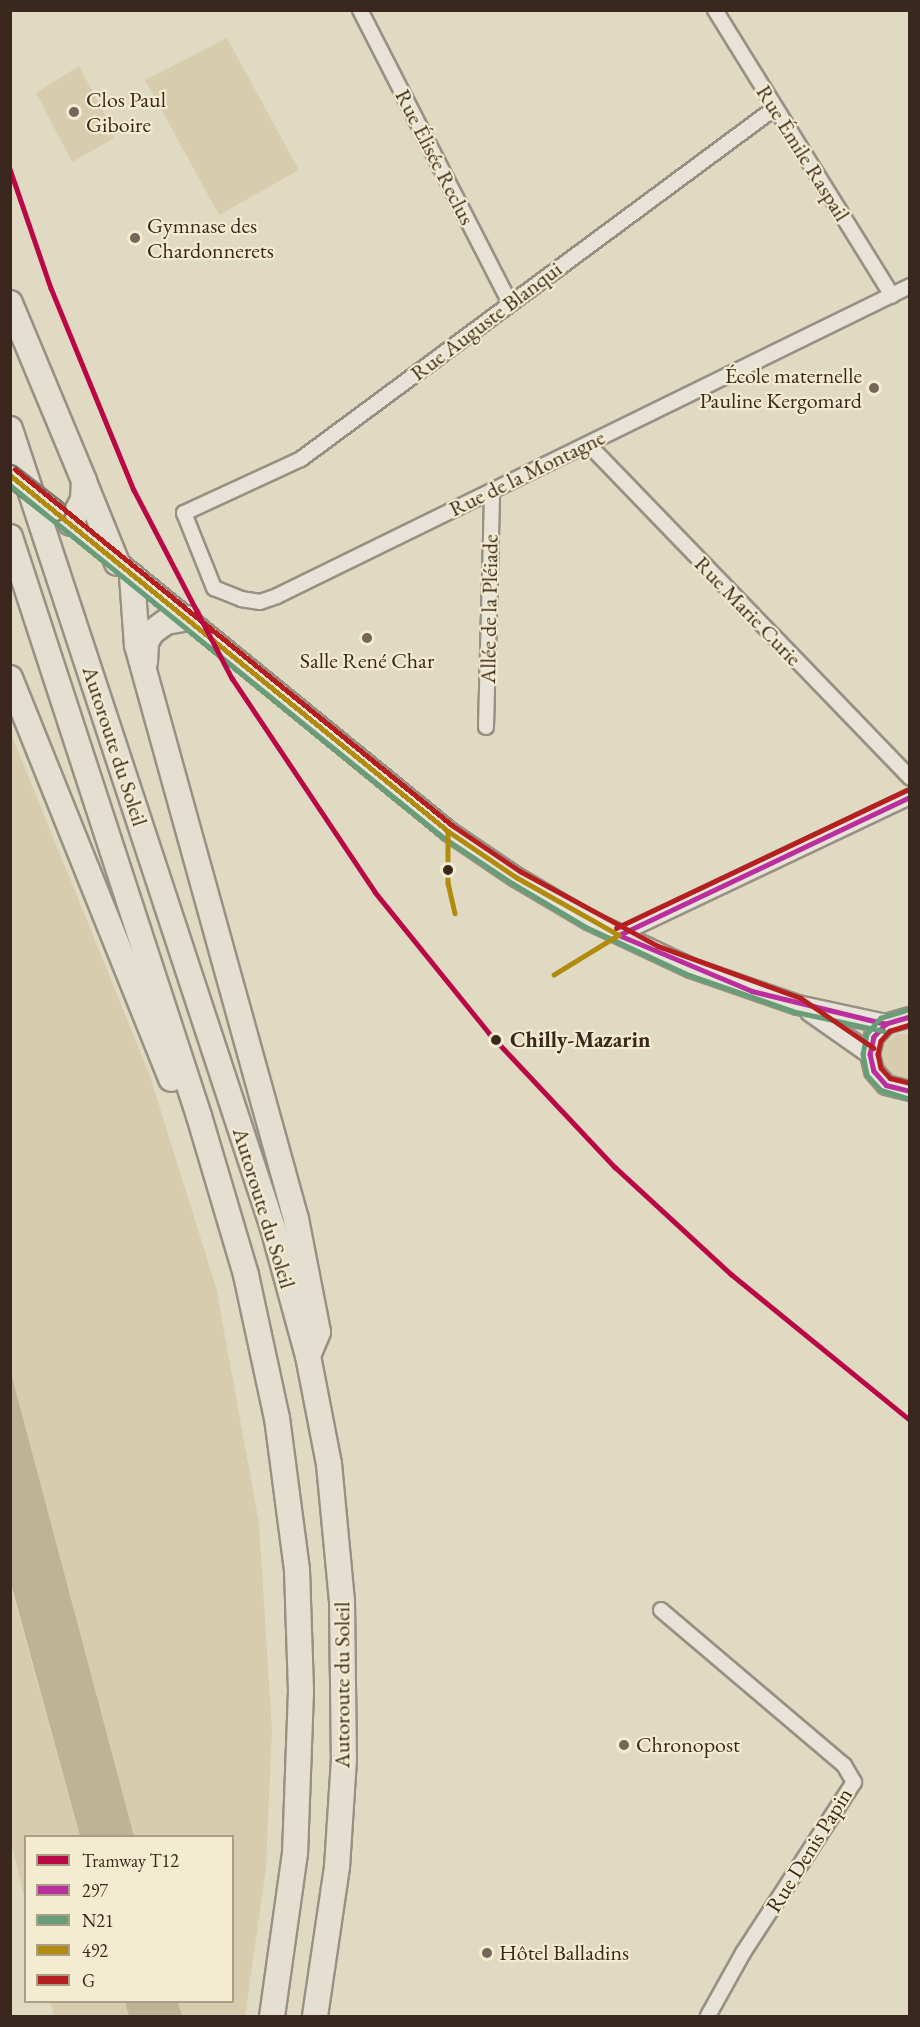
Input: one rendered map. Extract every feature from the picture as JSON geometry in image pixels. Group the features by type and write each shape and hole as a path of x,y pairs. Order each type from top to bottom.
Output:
{"highway":[{"path":"10,303 84,481 125,569 137,645 296,1219 318,1332 308,1356"},
{"name":"Autoroute du Soleil","path":"10,429 266,1207 308,1356 329,1464 345,1660 344,1759 338,1857 315,2016"},
{"path":"64,517 83,500 84,481"},
{"name":"Autoroute du Soleil","path":"10,537 199,1116 265,1352 297,1570 300,1759 295,1853 272,2016"},
{"path":"145,670 146,642 152,632 166,622 188,618"},
{"path":"10,678 178,1098 199,1116"}],"main road":[{"path":"10,475 448,831 516,877 619,935 691,968 798,1005 886,1024 909,1017"},
{"path":"798,1005 870,1054"},
{"path":"886,1024 874,1037 870,1054 874,1071 886,1085 909,1091"}],"street":[{"name":"Rue Élisée Reclus","path":"360,10 510,303"},
{"name":"Rue Émile Raspail","path":"715,10 892,296"},
{"name":"Rue Auguste Blanqui","path":"184,513 301,459 775,108"},
{"name":"Rue de la Montagne","path":"184,513 214,588 225,595 260,602 892,296 909,285"},
{"name":"Rue Marie Curie","path":"588,444 909,778"},
{"name":"Allée de la Pléiade","path":"486,727 492,491"},
{"path":"619,935 909,797"},
{"name":"Rue Denis Papin","path":"661,1610 843,1765 854,1782 742,1953 708,2016"}],"shaded area":[{"path":"227,38 299,170 219,215 145,80"},
{"name":"Clos Paul Giboire","path":"79,66 113,130 113,139 72,162 36,93"},
{"path":"10,731 149,1073 216,1287 259,1523 272,1730 266,1868 245,2016 182,2016 178,2003 234,2003 234,1835 134,1835 11,1373"},
{"path":"896,1034 909,1034 909,1081 904,1082 884,1072 879,1058 883,1044"},
{"path":"11,1373 134,1835 80,1835 11,1584"},
{"path":"10,1584 80,1835 24,1835 24,1896 10,1839"},
{"path":"50,2003 125,2003 129,2016 54,2016"},
{"path":"125,2003 178,2003 182,2016 129,2016"}],"tram line":[{"name":"T12","path":"10,169 51,288 134,490 232,678 375,892 489,1033 615,1167 731,1274 910,1420"}],"transit line":[{"name":"G","path":"15,469 452,825 520,871 658,946 801,998 874,1048"},
{"name":"492","path":"10,475 448,831 516,877 619,935 554,975"},
{"name":"N21","path":"10,485 443,837 512,883 586,927 689,975 796,1012 884,1031"},
{"name":"G","path":"616,928 907,790"},
{"name":"297","path":"619,935 910,797"},
{"name":"492","path":"448,831 448,883 455,913"},
{"name":"297","path":"619,935 752,991 886,1024"},
{"name":"N21","path":"908,1010 881,1018 867,1034 863,1054 867,1075 881,1090 908,1098"},
{"name":"297","path":"910,1017 886,1024 874,1037 870,1054 874,1071 886,1085 910,1091"},
{"name":"G","path":"910,1025 890,1031 881,1041 878,1054 881,1068 890,1078 910,1083"}],"place":[{"name":"Clos Paul Giboire","path":"74,112"},
{"name":"Gymnase des Chardonnerets","path":"135,238"},
{"name":"École maternelle Pauline Kergomard","path":"874,388"},
{"name":"Salle René Char","path":"367,638"},
{"name":"Chilly-Mazarin","path":"496,1040"},
{"name":"Chronopost","path":"624,1745"},
{"name":"Hôtel Balladins","path":"487,1953"}]}
